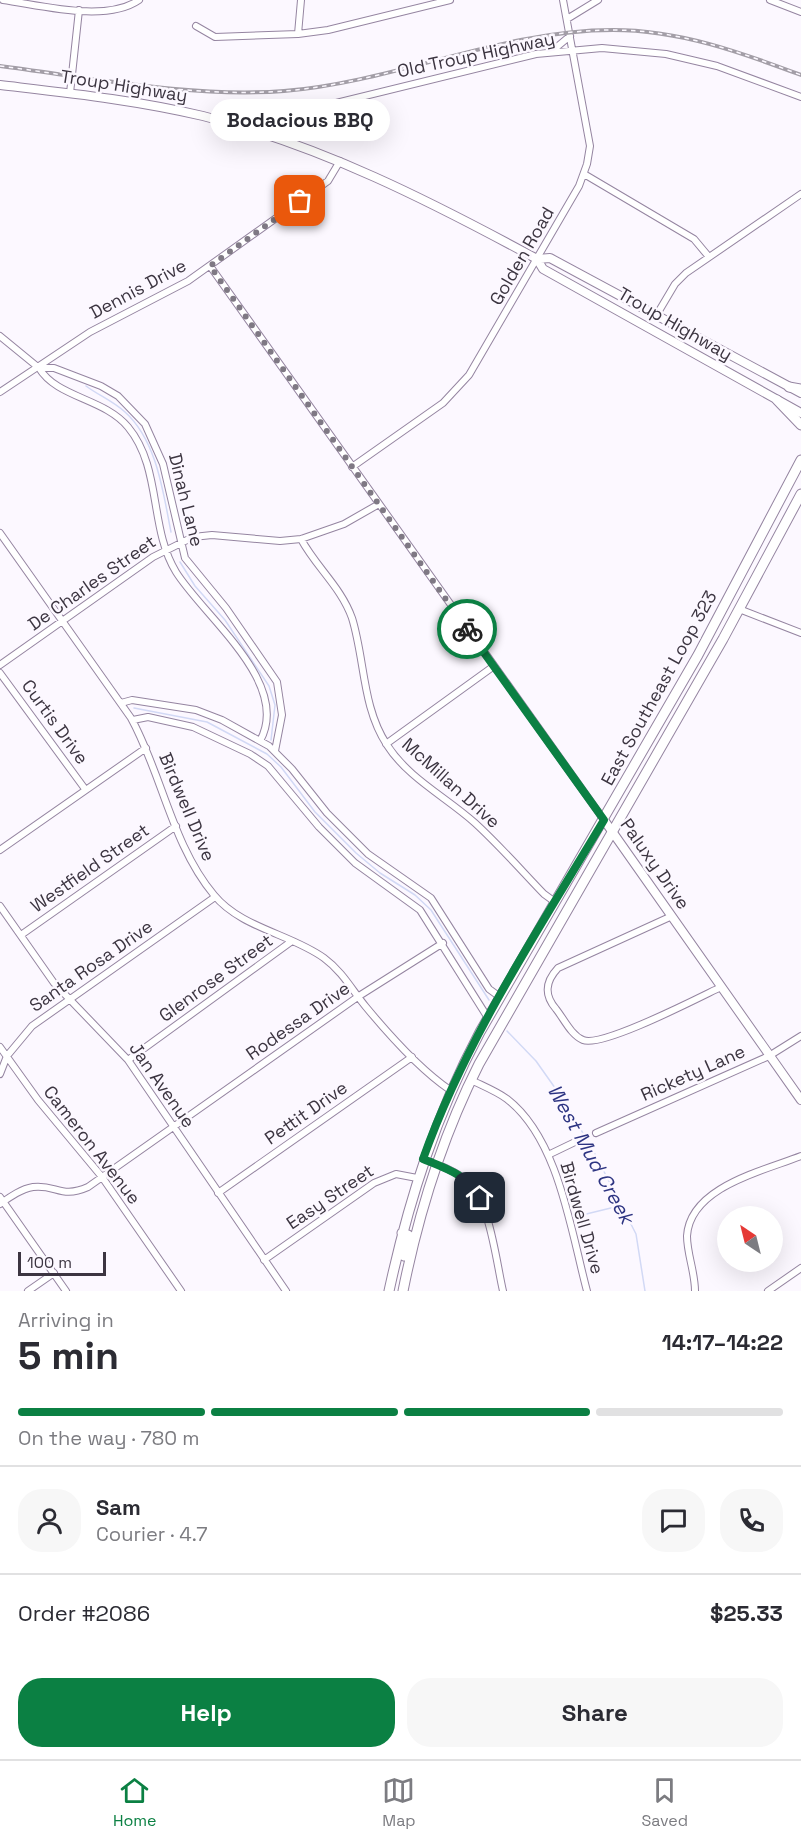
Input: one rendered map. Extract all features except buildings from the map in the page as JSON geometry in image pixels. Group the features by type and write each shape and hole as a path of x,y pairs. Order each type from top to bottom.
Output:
{"highway":[{"path":"789,387 801,391"},
{"path":"777,400 801,425"},
{"name":"East Southeast Loop 323","path":"389,1291 417,1178 450,1090 488,1017 698,655 801,460"},
{"name":"East Southeast Loop 323","path":"403,1291 419,1218 436,1164 471,1080 611,830 739,609 801,494"},
{"path":"396,1291 408,1237 405,1232 402,1233"}],"main road":[{"name":"Troup Highway","path":"0,85 133,101 193,114 269,135 340,161 411,192 537,259 543,269 801,413"},
{"name":"Troup Highway","path":"537,259 550,258 789,387"},
{"name":"Paluxy Drive","path":"604,820 801,1100"}],"street":[{"path":"3,0 79,10 118,9 139,0"},
{"path":"298,34 301,0"},
{"path":"195,26 215,37 298,34 328,30 450,0"},
{"name":"Golden Road","path":"352,467 455,392 483,355 584,174 590,146 563,0"},
{"path":"567,20 598,0"},
{"path":"770,0 801,12"},
{"path":"70,93 79,10"},
{"path":"550,53 570,36"},
{"name":"Old Troup Highway","path":"269,135 292,117 328,105 468,69 572,50 602,48 666,54 717,66 801,97"},
{"name":"Dennis Drive","path":"0,392 96,328 180,285 210,266 328,181 340,161"},
{"path":"584,174 694,239 710,257"},
{"path":"656,316 675,284 686,273 801,194"},
{"name":"Paluxy Drive","path":"210,266 604,820"},
{"name":"Dinah Lane","path":"0,336 39,368 46,380 108,408 128,427 138,441 150,472 166,549 185,585 219,624 259,682 268,710 267,724 260,741"},
{"name":"Dinah Lane","path":"39,368 54,368 101,386 118,396 145,424 163,464 185,558 226,608 277,682 282,715 275,751"},
{"name":"De Charles Street","path":"0,665 166,549 181,542 193,537 212,535 280,541 301,539 344,524 379,504"},
{"name":"Birdwell Drive","path":"0,533 133,720 187,851 215,897 237,915 292,941 330,963 412,1057 450,1090"},
{"name":"McMillan Drive","path":"301,539 309,554 334,582 345,600 352,619 372,713 386,744 402,764 473,822 544,894 555,902"},
{"path":"739,609 801,633"},
{"path":"386,744 494,666"},
{"name":"Curtis Drive","path":"0,673 85,789"},
{"path":"122,703 132,700 196,710 222,720 275,751 327,813 368,854 431,898 489,989 500,997"},
{"path":"133,720 148,717 193,727 261,761 279,778 323,832 356,863 420,910 488,1017"},
{"path":"0,850 146,748"},
{"name":"Westfield Street","path":"21,935 177,826"},
{"name":"Santa Rosa Drive","path":"0,1074 7,1056 32,1026 215,897"},
{"name":"Jan Avenue","path":"0,906 54,983 128,1060 286,1291"},
{"path":"672,916 564,964 548,982 549,1000 576,1036 591,1043 614,1036 721,987"},
{"name":"Glenrose Street","path":"128,1060 292,941"},
{"name":"Rodessa Drive","path":"1,1201 34,1187 60,1192 80,1191 359,996 443,943"},
{"name":"Rickety Lane","path":"596,1133 769,1056 801,1036"},
{"name":"Cameron Avenue","path":"0,1047 49,1114 102,1177 181,1291"},
{"name":"Pettit Drive","path":"218,1193 412,1057"},
{"name":"Birdwell Drive","path":"471,1080 497,1093 513,1105 548,1155 561,1186 587,1291"},
{"path":"548,1155 575,1142"},
{"path":"694,1291 687,1236 691,1218 701,1203 720,1189 801,1156"},
{"path":"423,1159 464,1179 478,1194 503,1291"},
{"name":"Easy Street","path":"264,1260 374,1183 396,1174 417,1178"},
{"path":"1,1201 66,1291"},
{"path":"768,1291 801,1268"},
{"path":"28,1291 54,1274"}],"waterway":[{"path":"86,386 125,412 145,437 157,468 171,532"},
{"path":"180,562 195,586 225,620 269,686 275,705 271,740"},
{"name":"West Mud Creek","path":"134,708 207,722 267,754 281,767 315,812 356,853 380,873 415,895 431,910 489,1000"},
{"name":"West Mud Creek","path":"507,1031 536,1061 565,1102 595,1154 636,1234 645,1291"},
{"path":"574,1217 619,1206"}],"railway":[{"path":"0,66 178,89 214,92 284,91 367,78 530,38 571,32 613,30 685,38 755,58 801,75"}],"way so far":[{"path":"300,201 210,266 467,629"}],"place":[{"name":"Bodacious BBQ","path":"300,201"}],"route":[{"path":"467,629 604,820 480,1032 450,1090 423,1159 450,1170 468,1181 480,1198"}]}
